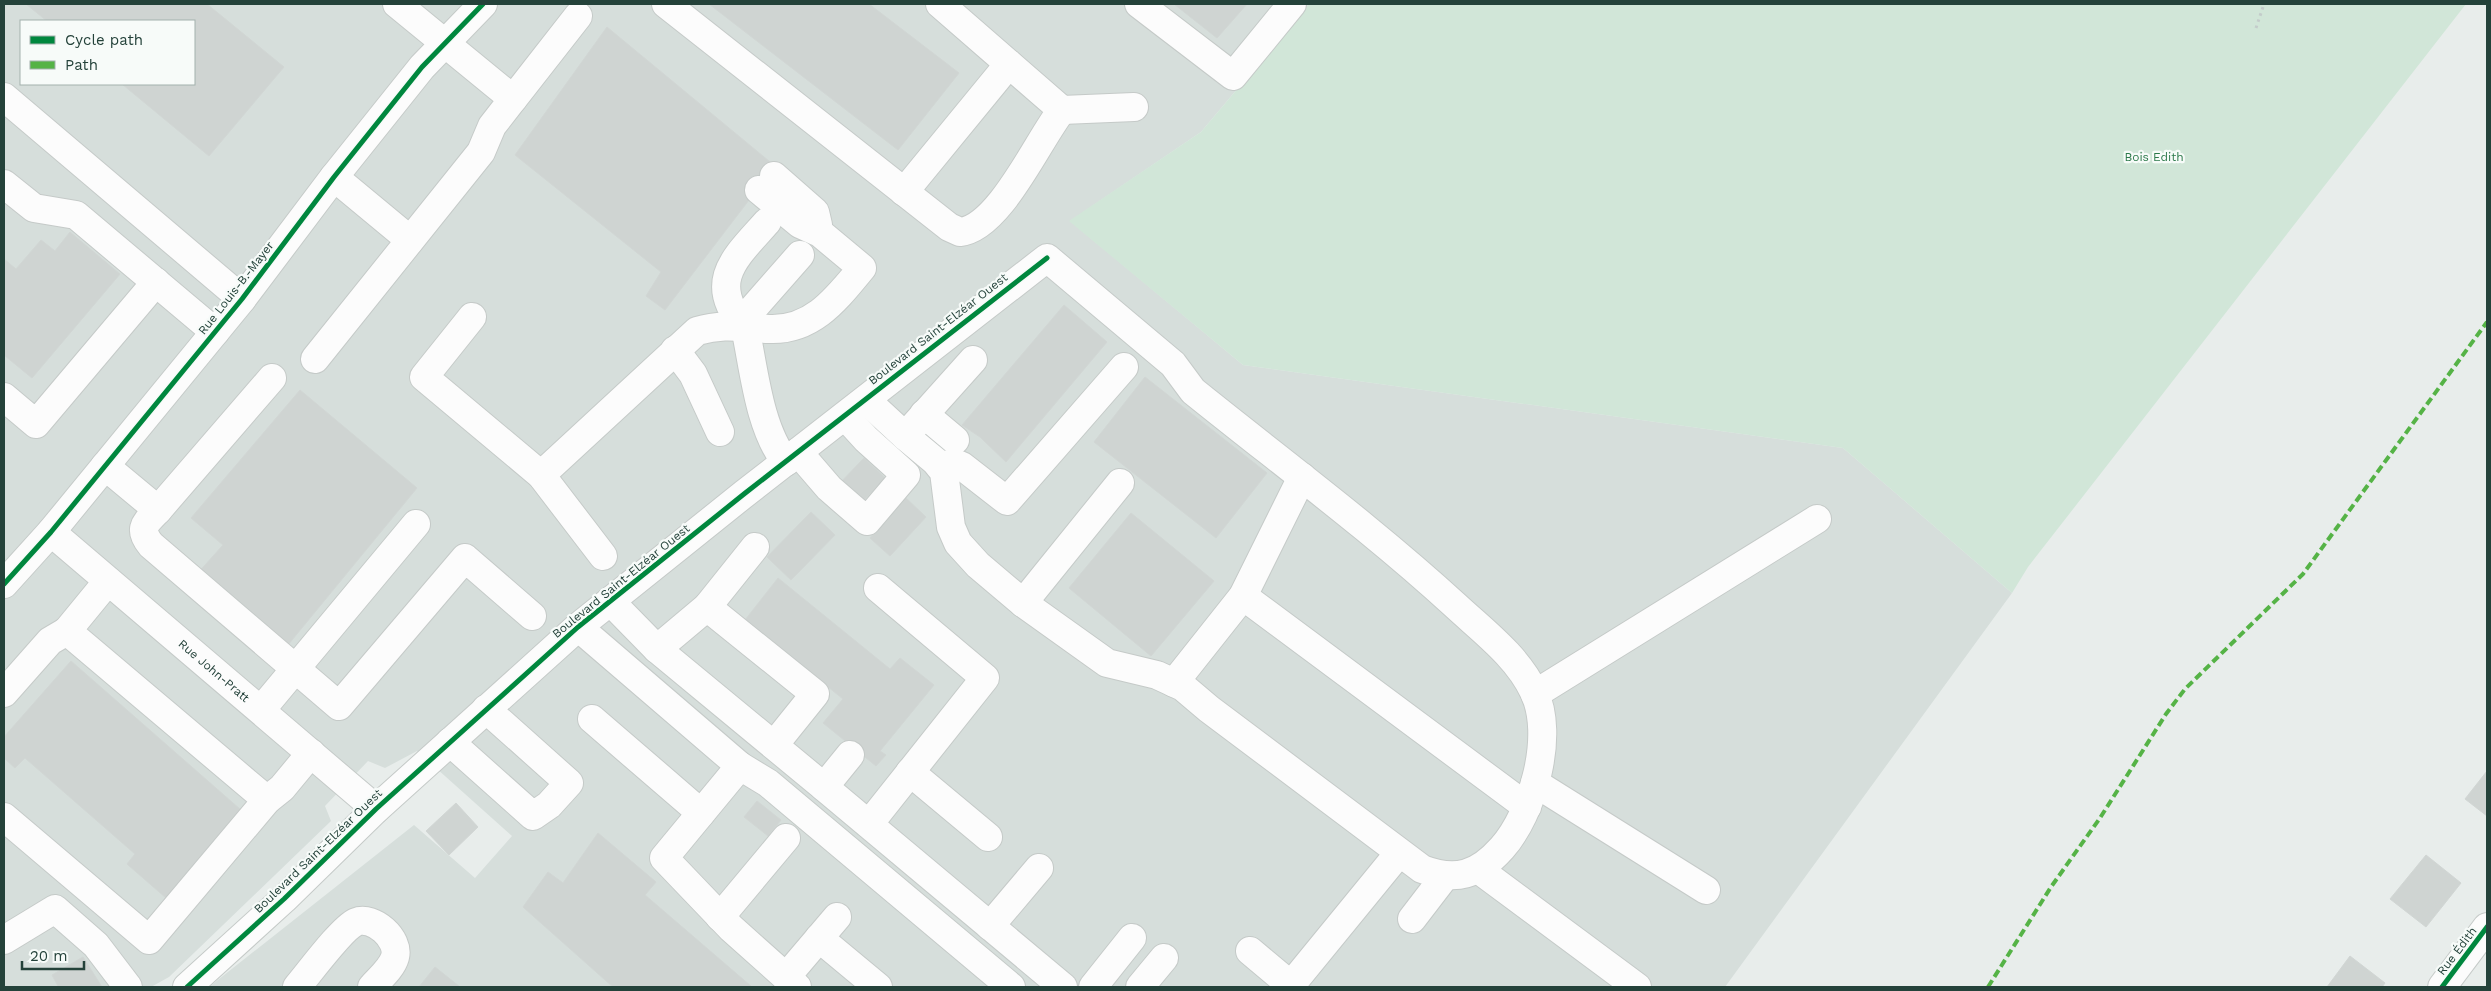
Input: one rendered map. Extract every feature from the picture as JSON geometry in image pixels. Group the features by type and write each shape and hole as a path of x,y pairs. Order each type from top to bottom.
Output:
{"street":[{"path":"397,4 513,99"},
{"name":"Rue Louis-B.-Mayer","path":"4,584 51,532 216,332 334,177 422,67 483,4"},
{"path":"666,4 949,228 960,232 966,232 990,214 1019,179 1050,126 1062,110"},
{"path":"940,4 1062,110 1134,107"},
{"path":"1139,4 1233,76 1292,4"},
{"path":"315,359 481,152 492,126 578,16"},
{"path":"904,192 1009,64"},
{"path":"4,97 242,299"},
{"path":"334,177 410,240"},
{"path":"541,475 697,331 718,325 772,329 791,327 814,318 830,305 862,268 820,232 800,224 767,183"},
{"path":"4,184 34,208 76,214 216,332"},
{"path":"767,222 732,262 727,272 726,284 732,313 745,327 766,422 776,449 792,457 867,521 906,475 866,439 845,416"},
{"path":"745,327 750,312 800,255"},
{"name":"Boulevard Saint-Elzéar Ouest","path":"187,987 450,742 578,628 1046,258 1173,364 1193,391 1294,470"},
{"path":"4,397 36,424 156,282"},
{"path":"472,317 424,377 541,475 603,556"},
{"path":"675,350 693,374 720,432"},
{"path":"905,436 973,360"},
{"path":"940,466 955,463 962,466 1007,501 1124,367"},
{"path":"272,378 144,528 143,534 151,545 339,706 465,558 532,616"},
{"path":"866,400 940,466 946,480 951,527 958,543 978,564 1023,603 1107,663 1157,675 1183,687 1422,869 1445,876 1458,876 1478,869 1504,846 1531,795 1542,745 1542,727 1535,694 1518,666 1478,626 1418,572 1294,470 1243,596 1174,682"},
{"path":"924,414 955,440"},
{"path":"105,466 158,510"},
{"path":"1023,603 1120,484"},
{"path":"1535,694 1817,519"},
{"path":"261,710 416,524"},
{"name":"Rue John-Pratt","path":"51,532 376,810"},
{"path":"657,649 707,607 755,547"},
{"path":"4,693 50,641 67,631 108,581"},
{"path":"869,824 985,678 878,588"},
{"path":"1243,596 1531,795 1706,890"},
{"path":"610,601 657,649 1063,987"},
{"path":"707,607 815,694 774,745"},
{"path":"578,628 740,766 768,783 1011,987"},
{"path":"67,631 267,800"},
{"path":"450,742 533,816 549,805 569,782 486,709"},
{"path":"592,719 701,813"},
{"path":"4,817 149,940 267,800 282,788 311,753"},
{"path":"824,787 850,755"},
{"path":"740,766 664,858 720,916 791,982 819,938 837,917"},
{"path":"910,772 988,837"},
{"path":"720,916 786,838"},
{"path":"1250,951 1292,986 1399,853"},
{"path":"990,926 1039,868"},
{"path":"1478,869 1637,987"},
{"path":"1412,919 1445,876"},
{"path":"4,940 55,909 96,945 128,987"},
{"path":"297,987 351,925 365,921 375,923 388,935 393,941 396,950 391,964 372,987"},
{"name":"Rue Édith","path":"2442,987 2487,926"},
{"path":"819,938 878,987"},
{"path":"1093,987 1132,938"},
{"path":"1140,987 1164,958"}],"path":[{"path":"2256,28 2264,4"}],"shaded area":[{"path":"4,4 1309,4 1201,132 1070,221 1243,365 1843,448 2012,593 1725,987 209,987 414,825 475,878 512,836 417,751 385,768 368,761 325,806 331,821 169,977 151,987 4,987"}],"green space":[{"name":"Bois Edith","path":"1309,4 2466,4 2028,567 2012,593 1843,448 1243,365 1069,221 1201,132"}],"building":[{"path":"26,4 207,4 284,67 209,156 123,85 195,85 195,20 46,20"},
{"path":"709,4 869,4 959,73 898,150"},
{"path":"1174,4 1247,4 1217,38"},
{"path":"607,27 775,166 665,310 646,296 661,272 515,155"},
{"path":"70,232 120,274 32,378 4,355 4,259 16,269 41,240 55,251"},
{"path":"1064,305 1107,342 1006,462 980,437 962,425"},
{"path":"1145,377 1267,473 1216,538 1094,442"},
{"path":"300,390 417,488 283,651 197,574 223,545 191,518"},
{"path":"864,458 885,478 862,502 841,482"},
{"path":"906,498 926,517 890,556 870,538"},
{"path":"811,512 835,535 791,580 767,557"},
{"path":"1131,513 1214,581 1151,656 1069,588"},
{"path":"778,578 890,669 900,658 934,685 880,751 886,755 876,766 823,723 843,699 745,620"},
{"path":"71,661 249,817 173,904 127,864 135,854 25,758 15,768 4,758 4,737"},
{"path":"2487,771 2487,816 2465,799"},
{"path":"757,801 781,820 768,836 744,817"},
{"path":"456,803 478,827 449,855 426,831"},
{"path":"598,833 656,882 645,895 752,987 613,987 523,907 548,872 563,883"},
{"path":"2426,855 2461,883 2426,927 2390,899"},
{"path":"2350,956 2385,983 2382,987 2327,987"},
{"path":"83,957 102,987 56,987 58,986 52,975"},
{"path":"435,967 460,987 419,987"}],"marked path":[{"path":"1988,987 2051,887 2100,818 2166,714 2185,689 2303,574 2487,322"}],"cycle path":[{"path":"4,584 51,532 242,299 334,177 422,67 483,4"},
{"path":"187,987 284,899 376,809 578,627 744,494 1047,258"},
{"path":"2442,987 2487,927"}]}
